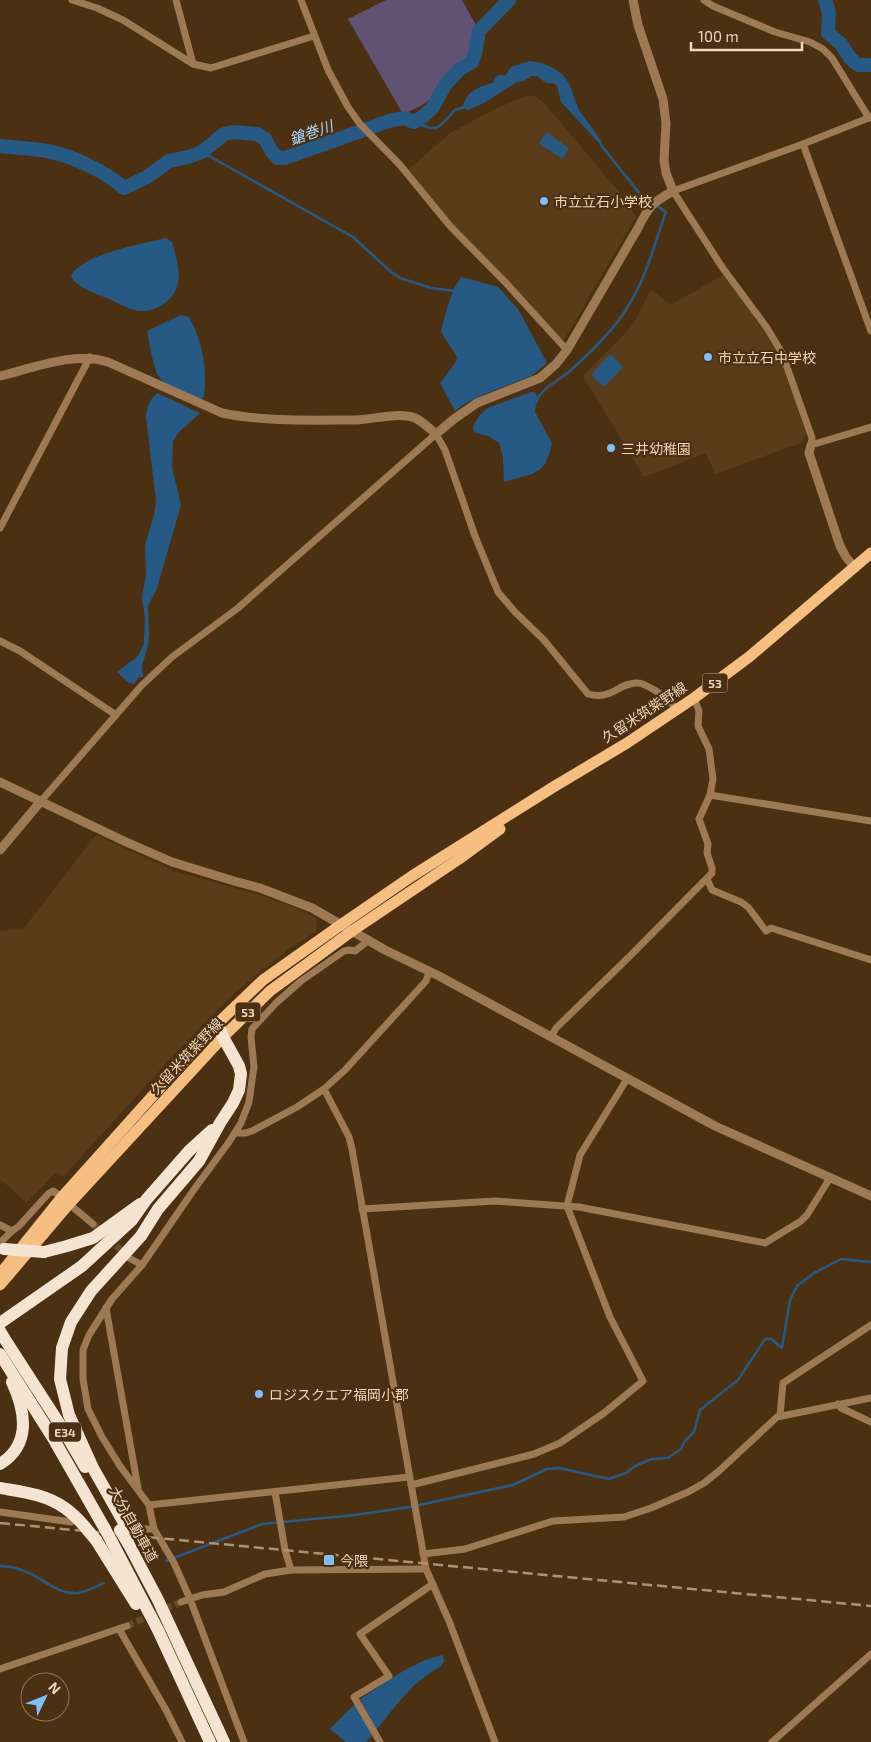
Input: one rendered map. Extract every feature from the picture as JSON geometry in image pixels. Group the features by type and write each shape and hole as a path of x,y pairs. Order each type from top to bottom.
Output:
{"highway":[{"path":"128,1530 93,1468 69,1415 60,1379 62,1348 71,1322 91,1292 141,1236 158,1209 199,1161 233,1104 239,1090 241,1074 218,1023"},
{"path":"0,1323 82,1266 132,1220 146,1200 189,1151 220,1123"},
{"path":"2,1246 44,1252 93,1238 146,1200"},
{"path":"2,1334 12,1322 81,1276 158,1209"},
{"name":"大分自動車道","path":"2,1334 128,1530 131,1543 224,1742"},
{"path":"0,1355 16,1390 23,1416 22,1439 10,1457 0,1464"},
{"name":"大分自動車道","path":"0,1355 53,1438 105,1529 158,1630 210,1742"},
{"path":"0,1488 28,1492 50,1499 65,1508 85,1527 96,1540 149,1624 201,1723"}],"main road":[{"name":"久留米筑紫野線","path":"0,1274 218,1023 263,980 412,876 628,743 677,710 749,657 871,553"},
{"name":"久留米筑紫野線","path":"0,1285 65,1201 270,991 352,931 502,828 544,793"}],"street":[{"path":"72,0 98,8 123,20 193,64 211,68 314,36"},
{"path":"176,0 193,64"},
{"path":"301,0 331,77 360,124 400,165 450,226 505,282 567,350"},
{"path":"633,0 638,25 663,99 666,123 664,161 666,173 673,191 722,267 767,328 782,353 812,438 809,453 840,546 855,568"},
{"path":"0,850 142,685 172,658 238,608 436,434 476,403 540,378 556,364 567,350 638,228 647,209 654,202 673,191 870,118 832,58 823,49 810,42 775,32 713,6 704,0"},
{"path":"802,144 871,332"},
{"path":"0,528 90,358"},
{"path":"0,376 72,359 90,358 108,362 222,413 240,417 316,420 360,420 404,416 415,418 436,434 445,450 459,494 493,584 504,601 544,640 588,694 606,695 639,682 661,694 677,710"},
{"path":"811,445 871,427"},
{"path":"0,641 20,651 116,715"},
{"path":"551,1037 556,1028 712,872 707,853 708,844 699,819 710,795 713,779 712,763 709,749 698,726 699,711 694,698"},
{"path":"0,782 172,862 282,895 312,908 403,960 429,972 715,1126 871,1196"},
{"path":"710,795 871,821"},
{"path":"707,879 712,890 741,902 748,907 766,931 771,928 871,960"},
{"path":"244,1742 190,1599 174,1563 154,1529 149,1505 120,1466 88,1409 84,1393 83,1350 89,1335 112,1299 142,1266 241,1123 249,1102 254,1067 252,1029 276,1002 301,981 344,951 355,950 369,940"},
{"path":"235,1133 252,1131 297,1107 324,1089 345,1070 426,981 429,972"},
{"path":"149,1505 410,1481 534,1454 560,1443 604,1413 643,1381 610,1317 567,1206 580,1155 627,1079"},
{"path":"324,1089 349,1137 426,1569 449,1621 495,1742"},
{"path":"362,1209 495,1201 579,1207 765,1243 801,1221 807,1215 830,1178"},
{"path":"2,1246 12,1231 53,1191 92,1224"},
{"path":"0,1225 12,1231"},
{"path":"129,1258 142,1266"},
{"path":"106,1308 138,1488"},
{"path":"780,1415 783,1383 871,1325"},
{"path":"423,1554 465,1549 553,1521 624,1517 651,1508 704,1483 719,1471 769,1422 780,1415 871,1398"},
{"path":"838,1404 841,1408 871,1422"},
{"path":"275,1492 291,1570"},
{"path":"0,1512 71,1522"},
{"path":"128,1530 154,1529"},
{"path":"181,1602 202,1595 224,1592 265,1574 291,1570 426,1569"},
{"path":"380,1742 354,1697 389,1676 360,1634 433,1584"},
{"path":"0,1669 127,1626"},
{"path":"119,1629 166,1710 182,1742"},
{"path":"772,1742 871,1654"}],"shaded area":[{"path":"386,0 462,0 477,27 471,53 467,61 452,72 432,98 419,107 403,114 348,19"},
{"path":"527,96 535,96 544,103 626,200 636,217 564,340 558,336 444,215 409,169 450,133 497,108"},
{"path":"724,274 776,347 806,434 801,443 715,474 706,453 644,477 583,376 629,329 651,289 671,305"},
{"path":"96,835 174,871 292,906 316,918 317,931 288,949 232,995 179,1049 63,1177 56,1172 27,1203 0,1179 0,931 24,928"}],"water":[{"path":"530,61 541,63 562,74 570,87 579,110 602,142 601,145 561,102 557,86 553,83 546,83 537,76 531,76 524,81 517,82 484,103 468,110 463,108 467,97 474,90 494,82 495,77 505,76 511,67"},
{"path":"547,132 569,149 562,159 539,143"},
{"path":"166,238 172,242 177,260 178,284 170,299 155,308 144,311 130,309 88,290 71,277 76,269 99,256"},
{"path":"462,277 498,287 518,309 547,363 531,376 485,394 466,403 455,411 440,383 455,363 457,357 441,332 452,294"},
{"path":"181,315 189,317 201,345 205,386 204,396 201,400 162,381 153,362 147,331"},
{"path":"610,354 623,367 604,387 591,375"},
{"path":"535,392 537,396 535,412 552,443 550,452 545,464 539,470 532,474 504,482 503,457 499,443 488,436 476,433 473,427 478,418 488,408"},
{"path":"157,393 200,413 178,433 173,441 172,467 181,505 157,588 148,606 149,633 148,645 142,666 143,677 139,677 134,684 129,683 117,672 138,656 144,643 145,619 142,597 146,574 145,545 156,501 146,417 149,404"},
{"path":"443,1655 444,1663 442,1663 442,1666 422,1678 398,1702 376,1730 360,1699 410,1667"},
{"path":"355,1704 372,1735 366,1742 346,1742 330,1729"}],"waterway":[{"name":"鎗巻川","path":"0,146 41,150 67,156 98,170 124,188 147,177 169,161 202,152 224,134 234,132 257,134 265,139 272,152 278,158 285,158 392,120 405,118 414,122 433,107 445,85 460,69 472,62 479,31 509,0"},
{"name":"鎗巻川","path":"825,0 829,12 828,33 841,44 850,58 858,65 871,65"},
{"path":"414,122 430,128 436,128 455,110 464,107"},
{"path":"536,403 538,397 586,356 622,316 645,274 666,212 640,194 601,145"},
{"path":"202,152 353,237 400,278 431,288 455,291"},
{"path":"166,1561 262,1524 355,1515 410,1507 513,1485 547,1469 559,1468 609,1479 626,1473 635,1466 652,1459 668,1458 681,1449 685,1441 694,1432 700,1410 738,1380 765,1339 771,1339 782,1348 790,1300 797,1286 814,1273 841,1259 871,1262"},
{"path":"0,1566 12,1567 23,1571 59,1590 71,1593 85,1591 104,1583"}],"tunnel":[{"path":"93,1224 127,1256"},
{"path":"127,1626 181,1602"}],"railway":[{"path":"0,1523 871,1606"}],"place":[{"name":"市立立石小学校","path":"544,201"},
{"name":"市立立石中学校","path":"708,357"},
{"name":"三井幼稚園","path":"611,448"},
{"name":"ロジスクエア福岡小郡","path":"259,1394"},
{"name":"今隈","path":"329,1560"}]}
